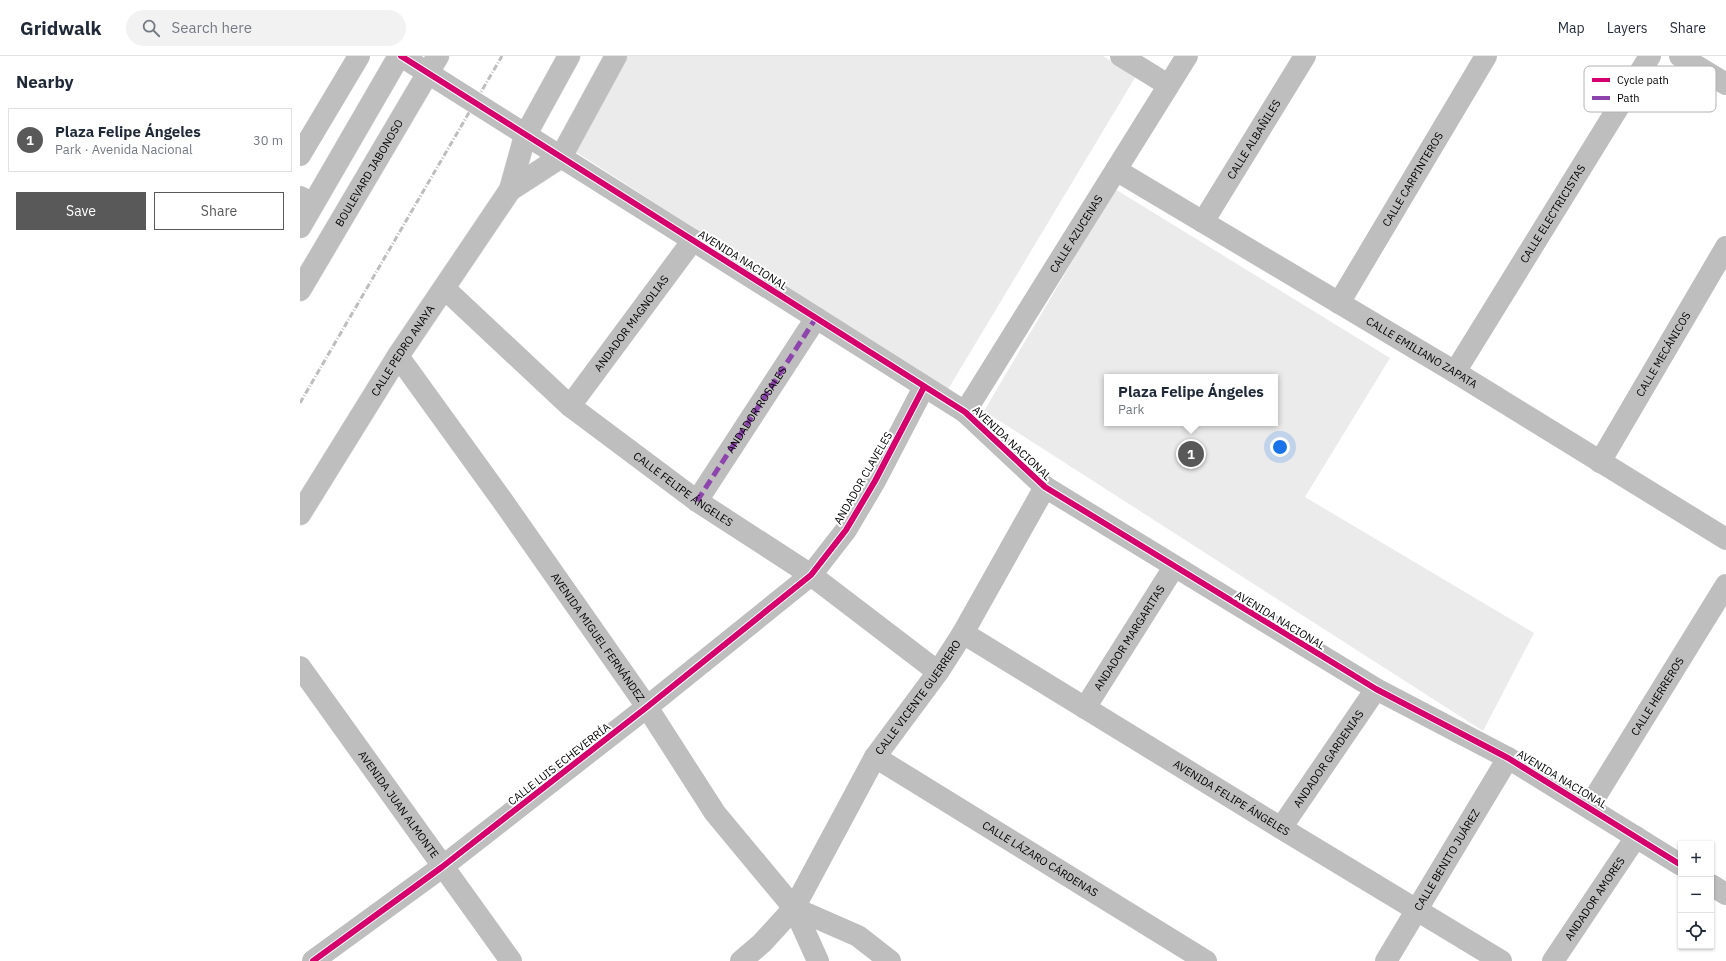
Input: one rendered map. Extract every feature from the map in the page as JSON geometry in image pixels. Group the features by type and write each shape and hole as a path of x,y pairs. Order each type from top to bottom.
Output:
{"street":[{"path":"300,155 359,56"},
{"path":"300,227 307,200 400,56"},
{"name":"AVENIDA NACIONAL","path":"400,56 433,65 525,136 561,157 965,412 1045,488 1376,689 1508,758 1678,863"},
{"name":"CALLE PEDRO ANAYA","path":"300,514 398,356 510,190 525,136 569,56"},
{"name":"CALLE PEDRO ANAYA","path":"510,190 561,157 616,56"},
{"path":"1121,56 1168,85"},
{"name":"CALLE AZUCENAS","path":"965,412 1187,56"},
{"name":"CALLE ALBAÑILES","path":"1203,222 1305,56"},
{"name":"CALLE CARPINTEROS","path":"1340,303 1486,56"},
{"name":"CALLE ELECTRICISTAS","path":"1644,66 1650,56"},
{"path":"1680,56 1696,66"},
{"name":"BOULEVARD JABONOSO","path":"300,290 433,65"},
{"path":"1716,78 1726,84"},
{"name":"CALLE ELECTRICISTAS","path":"1455,372 1615,112"},
{"name":"CALLE EMILIANO ZAPATA","path":"1116,170 1455,372 1726,539"},
{"name":"ANDADOR MAGNOLIAS","path":"570,406 693,240"},
{"name":"CALLE MECÁNICOS","path":"1600,462 1726,247"},
{"name":"CALLE FELIPE ÁNGELES","path":"444,288 570,406 697,501 811,575 938,672"},
{"name":"ANDADOR ROSALES","path":"697,501 816,318"},
{"name":"AVENIDA MIGUEL FERNÁNDEZ","path":"398,356 502,500 647,707 715,813 794,908 818,961"},
{"name":"ANDADOR CLAVELES","path":"811,575 850,524 875,481 924,386"},
{"name":"CALLE VICENTE GUERRERO","path":"741,961 762,942 794,908 875,757 938,672 963,633 1045,488"},
{"name":"ANDADOR MARGARITAS","path":"1085,708 1174,567"},
{"name":"CALLE LUIS ECHEVERRÍA","path":"313,961 442,867 647,707 811,575"},
{"name":"CALLE HERREROS","path":"1589,807 1726,585"},
{"name":"AVENIDA FELIPE ÁNGELES","path":"963,633 1501,961"},
{"name":"AVENIDA JUAN ALMONTE","path":"300,667 442,867 511,961"},
{"name":"ANDADOR GARDENIAS","path":"1281,828 1376,689"},
{"name":"CALLE LÁZARO CÁRDENAS","path":"875,757 1206,961"},
{"name":"CALLE BENITO JUÁREZ","path":"1386,961 1508,758"},
{"name":"ANDADOR AMORES","path":"1553,961 1636,837"},
{"path":"1714,887 1726,894"},
{"path":"794,908 858,936 890,961"}],"shaded area":[{"path":"628,56 1103,56 1136,76 947,391 576,152"},
{"path":"1115,189 1390,358 1305,497 1534,633 1483,731 984,411"}],"railway":[{"path":"300,403 502,56"}],"marked path":[{"path":"697,501 816,318"}],"cycle path":[{"path":"401,56 965,412 1045,487 1376,689 1508,758 1678,863"},
{"path":"313,961 442,867 647,707 811,575 846,530 875,481 924,387"}],"place":[{"name":"Plaza Felipe Ángeles","path":"1191,454"}]}
